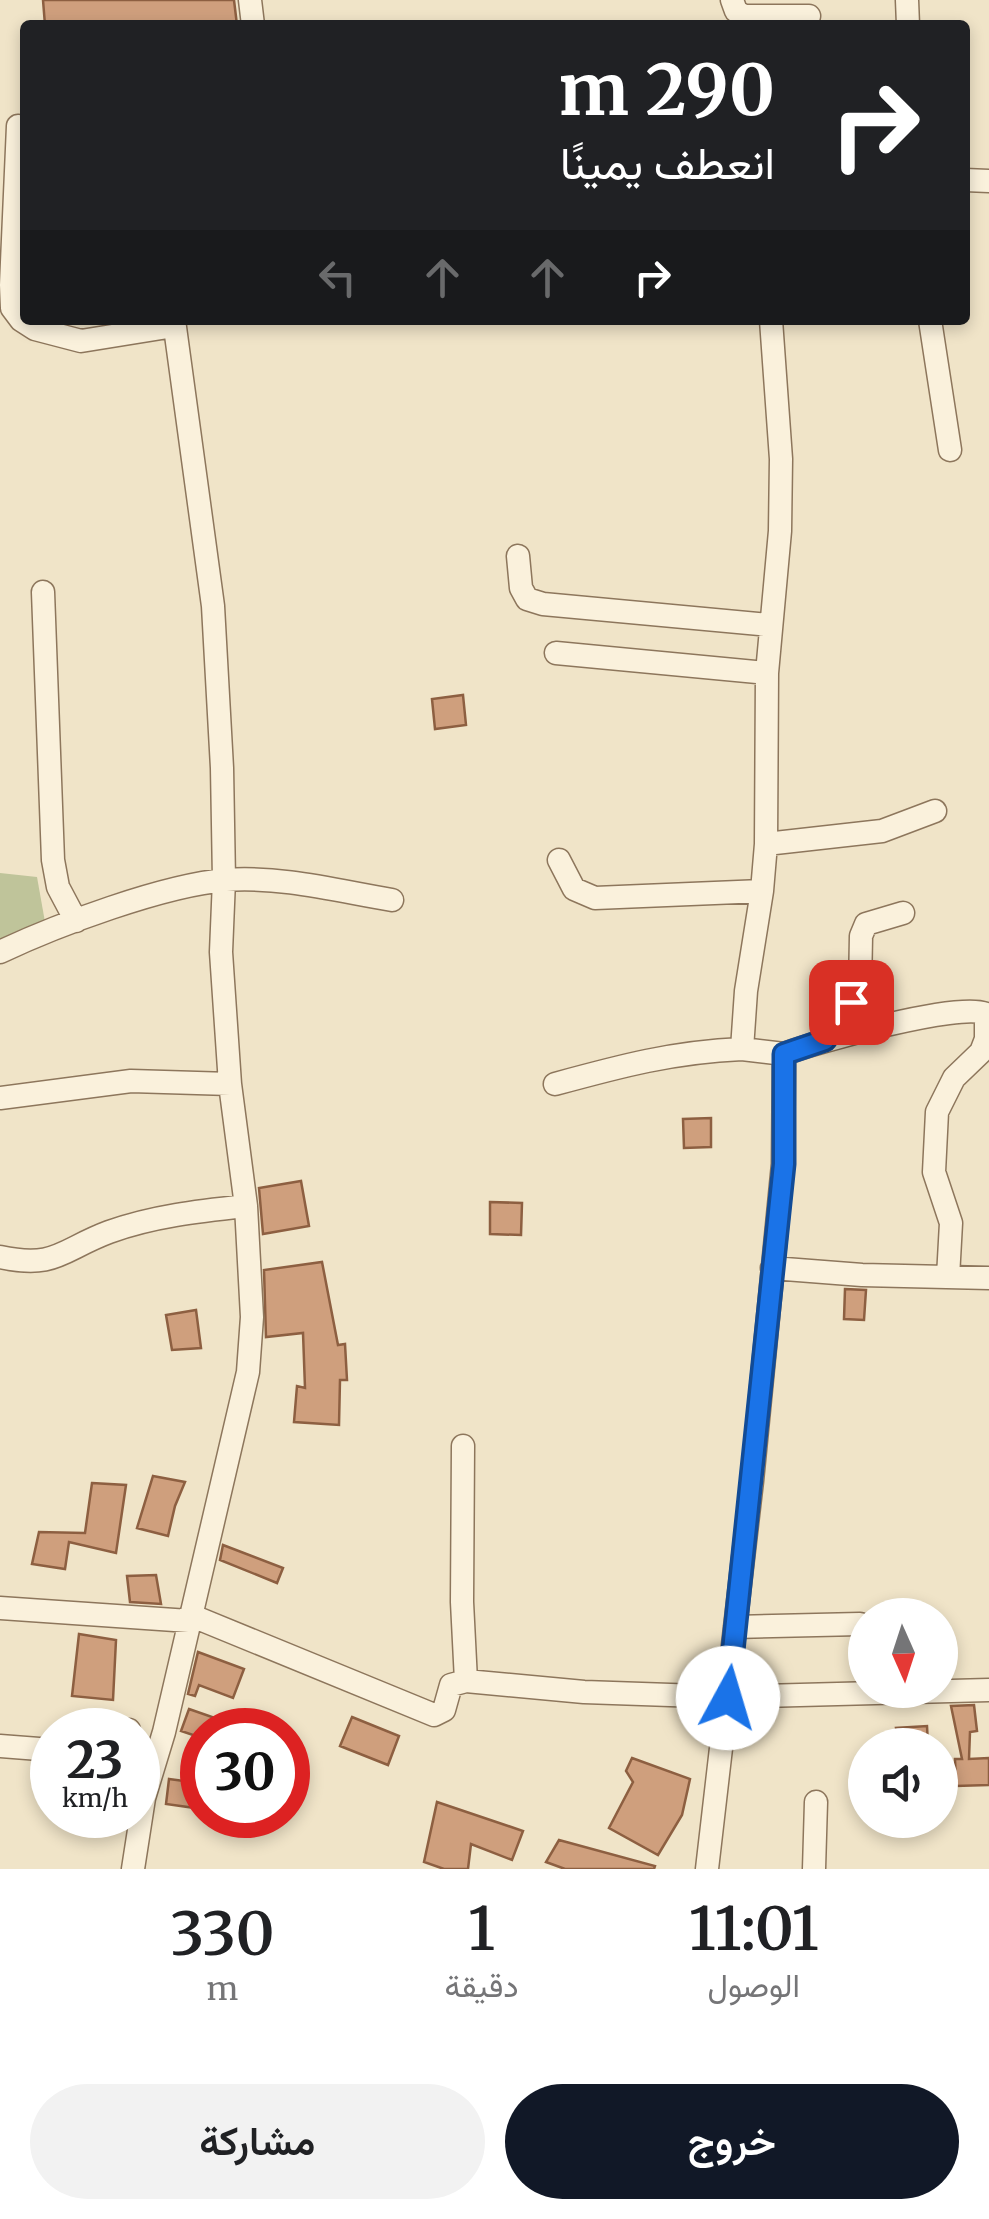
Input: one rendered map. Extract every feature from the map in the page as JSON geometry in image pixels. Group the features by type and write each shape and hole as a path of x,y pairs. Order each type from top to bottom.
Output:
{"street":[{"path":"732,0 736,11 744,16 810,16"},
{"path":"14,126 12,308 20,318"},
{"path":"29,325 81,341 164,325"},
{"path":"133,1869 144,1798 164,1732 248,1372 252,1318 246,1206 230,1084 221,952 224,880 213,606 174,325"},
{"path":"742,1049 766,844 767,673 780,531 781,458 770,325"},
{"path":"931,325 950,450"},
{"path":"518,556 520,588 527,599 543,604 770,626"},
{"path":"44,592 53,860 58,888 76,921"},
{"path":"556,654 767,673"},
{"path":"766,844 882,831 935,811"},
{"path":"560,860 574,889 594,898 762,891"},
{"path":"0,952 76,921 154,896 224,880 286,882 392,900"},
{"path":"825,1040 860,988 862,930 874,920 903,912"},
{"path":"555,1084 653,1057 742,1049 784,1054 825,1040 980,1010 986,1014 986,1039 981,1052 954,1078 937,1112 934,1172 951,1223 948,1277"},
{"path":"707,1869 784,1164 784,1054"},
{"path":"0,1098 130,1081 230,1084"},
{"path":"0,1257 44,1262 109,1232 188,1212 246,1206"},
{"path":"772,1268 989,1278"},
{"path":"463,1446 466,1681"},
{"path":"0,1608 190,1618 434,1715 444,1710 451,1686 466,1681 584,1692 728,1698 989,1690"},
{"path":"736,1627 848,1624"},
{"path":"160,1732 164,1732"},
{"path":"0,1746 30,1748"},
{"path":"814,1869 816,1802"}],"green space":[{"path":"0,873 37,877 45,922 0,945"}],"building":[{"path":"43,0 234,0 236,20 45,20"},
{"path":"463,695 466,725 435,729 432,699"},
{"path":"711,1118 711,1147 684,1148 683,1119"},
{"path":"301,1181 309,1226 263,1234 259,1188"},
{"path":"490,1202 522,1203 521,1235 490,1234"},
{"path":"322,1262 338,1345 345,1344 347,1380 340,1380 339,1425 294,1422 297,1386 305,1388 303,1333 266,1337 264,1270"},
{"path":"845,1289 866,1290 864,1320 844,1319"},
{"path":"196,1310 201,1348 172,1350 166,1315"},
{"path":"153,1476 185,1482 168,1536 137,1528"},
{"path":"92,1483 126,1485 116,1553 69,1542 65,1569 32,1564 39,1532 85,1533"},
{"path":"223,1545 283,1568 277,1583 220,1560"},
{"path":"156,1575 161,1604 130,1602 127,1576"},
{"path":"79,1634 116,1640 113,1700 72,1696"},
{"path":"198,1652 244,1669 233,1698 199,1685 195,1696 188,1694"},
{"path":"974,1705 977,1731 970,1732 969,1759 989,1758 989,1785 958,1786 958,1759 962,1759 951,1708"},
{"path":"352,1717 399,1736 388,1765 340,1746"},
{"path":"632,1758 690,1779 682,1815 658,1855 609,1828 633,1782 626,1771"},
{"path":"169,1779 180,1780 180,1806 166,1804"},
{"path":"437,1802 523,1831 512,1860 471,1844 468,1869 444,1869 424,1862"},
{"path":"559,1840 655,1866 565,1869 546,1862"}],"route":[{"path":"728,1698 784,1164 784,1054 825,1040 851,1002"}]}
